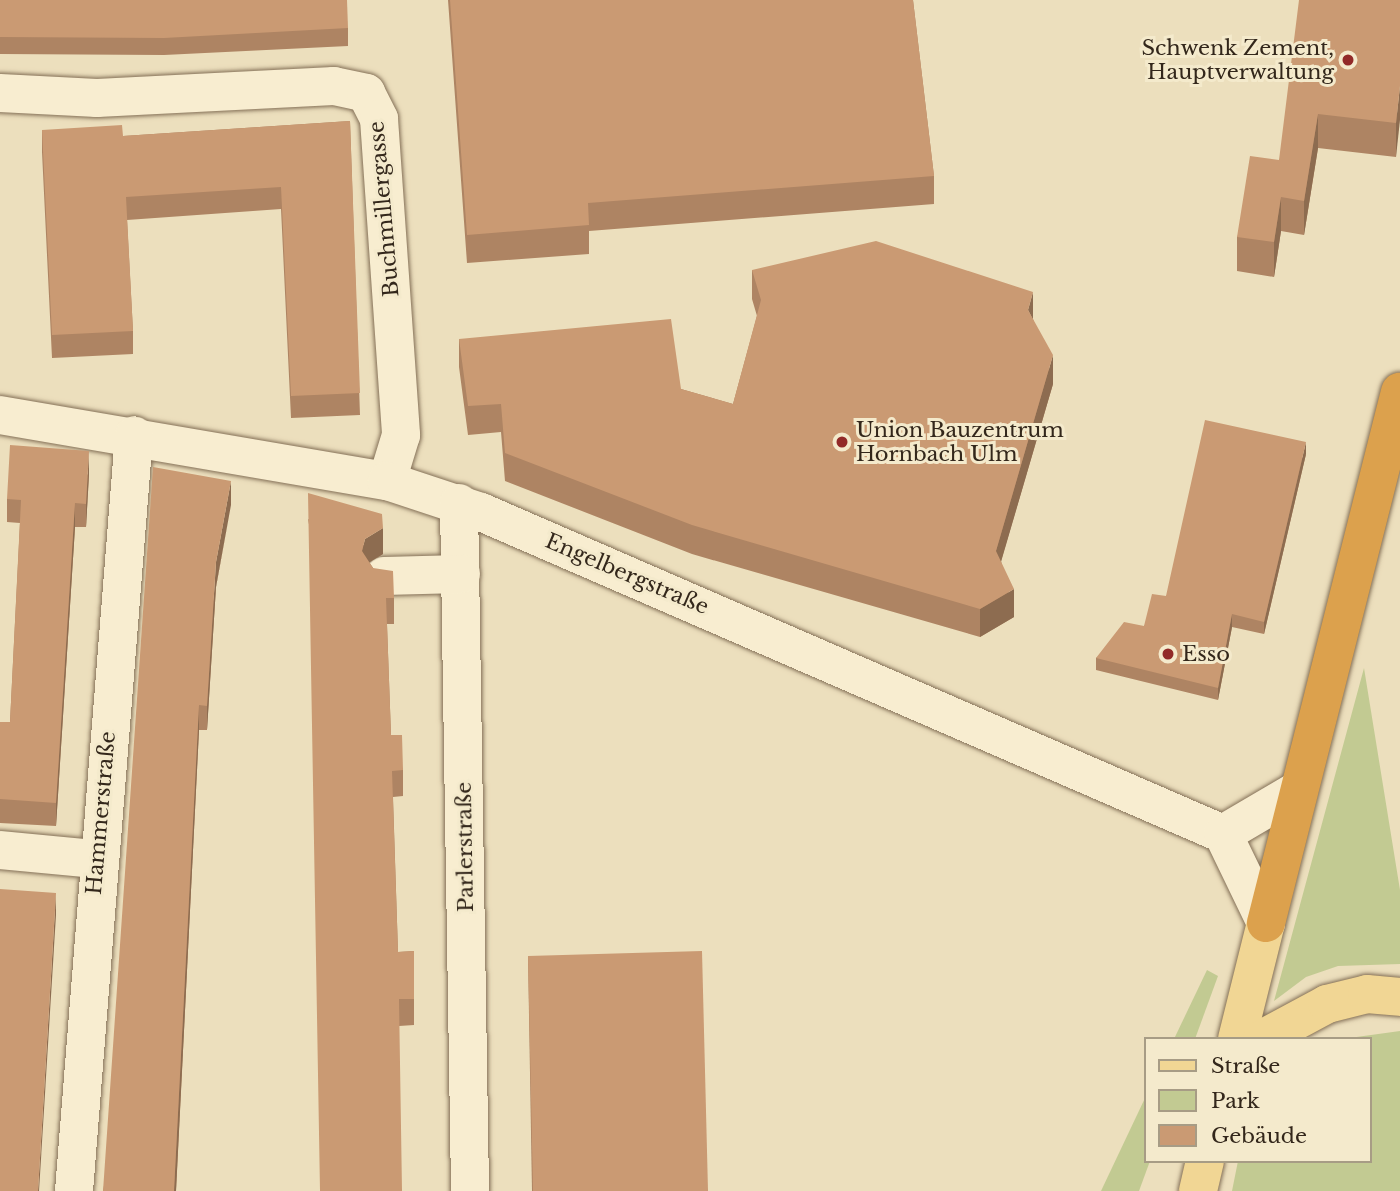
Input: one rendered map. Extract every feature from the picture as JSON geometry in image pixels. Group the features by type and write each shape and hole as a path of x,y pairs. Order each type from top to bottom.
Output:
{"highway":[{"path":"1266,923 1400,392"}],"main road":[{"path":"1238,1037 1266,923"},
{"path":"1265,1037 1299,1015 1383,996"},
{"path":"1198,1191 1205,1163"}],"street":[{"name":"Buchmillergasse","path":"0,93 97,98 334,86 366,93 379,119 401,435 387,481"},
{"name":"Engelbergstraße","path":"0,415 134,435 387,481 459,503 1223,834"},
{"name":"Hammerstraße","path":"74,1191 96,859 134,435"},
{"name":"Parlerstraße","path":"459,503 470,1191"},
{"path":"384,576 461,574"},
{"path":"1266,923 1223,834 1298,790"},
{"path":"0,850 96,859"}],"green space":[{"path":"1364,668 1400,890 1400,964 1338,966 1306,977 1274,1001"},
{"path":"1207,970 1218,976 1196,1037 1175,1037"},
{"path":"1400,1031 1400,1191 1232,1191 1238,1163 1372,1163 1372,1037 1356,1037"},
{"path":"1144,1100 1144,1163 1149,1163 1139,1191 1101,1191"}],"building":[{"path":"0,0 347,0 348,28 164,38 0,37"},
{"path":"450,0 913,0 934,176 588,203 589,225 467,235"},
{"name":"Schwenk Zement, Hauptverwaltung","path":"1299,0 1400,0 1400,86 1396,123 1318,114 1304,201 1281,197 1274,242 1237,237 1250,156 1279,160"},
{"path":"350,121 360,393 291,396 281,187 126,197 133,331 52,335 42,130 122,125 123,136"},
{"path":"876,241 1033,292 1028,310 1053,355 996,551 1014,589 980,609 692,525 505,453 501,404 468,406 459,339 671,319 681,389 733,404 761,300 752,270"},
{"path":"1205,420 1306,442 1264,622 1232,614 1218,688 1096,658 1124,622 1144,626 1152,594 1166,596"},
{"path":"10,445 89,451 86,504 75,503 56,803 0,799 0,722 10,722 21,500 7,499"},
{"path":"153,467 231,481 216,562 207,706 199,705 174,1191 103,1191"},
{"path":"308,493 382,514 383,528 365,539 362,551 373,568 393,571 394,598 386,598 391,735 402,735 403,770 392,771 398,952 414,951 414,999 399,999 402,1191 320,1191"},
{"path":"0,889 56,893 38,1191 0,1191"},
{"path":"702,951 708,1191 533,1191 528,956"}],"place":[{"name":"Schwenk Zement, Hauptverwaltung","path":"1348,60"},
{"name":"Union Bauzentrum Hornbach Ulm","path":"842,442"},
{"name":"Esso","path":"1168,654"}]}
